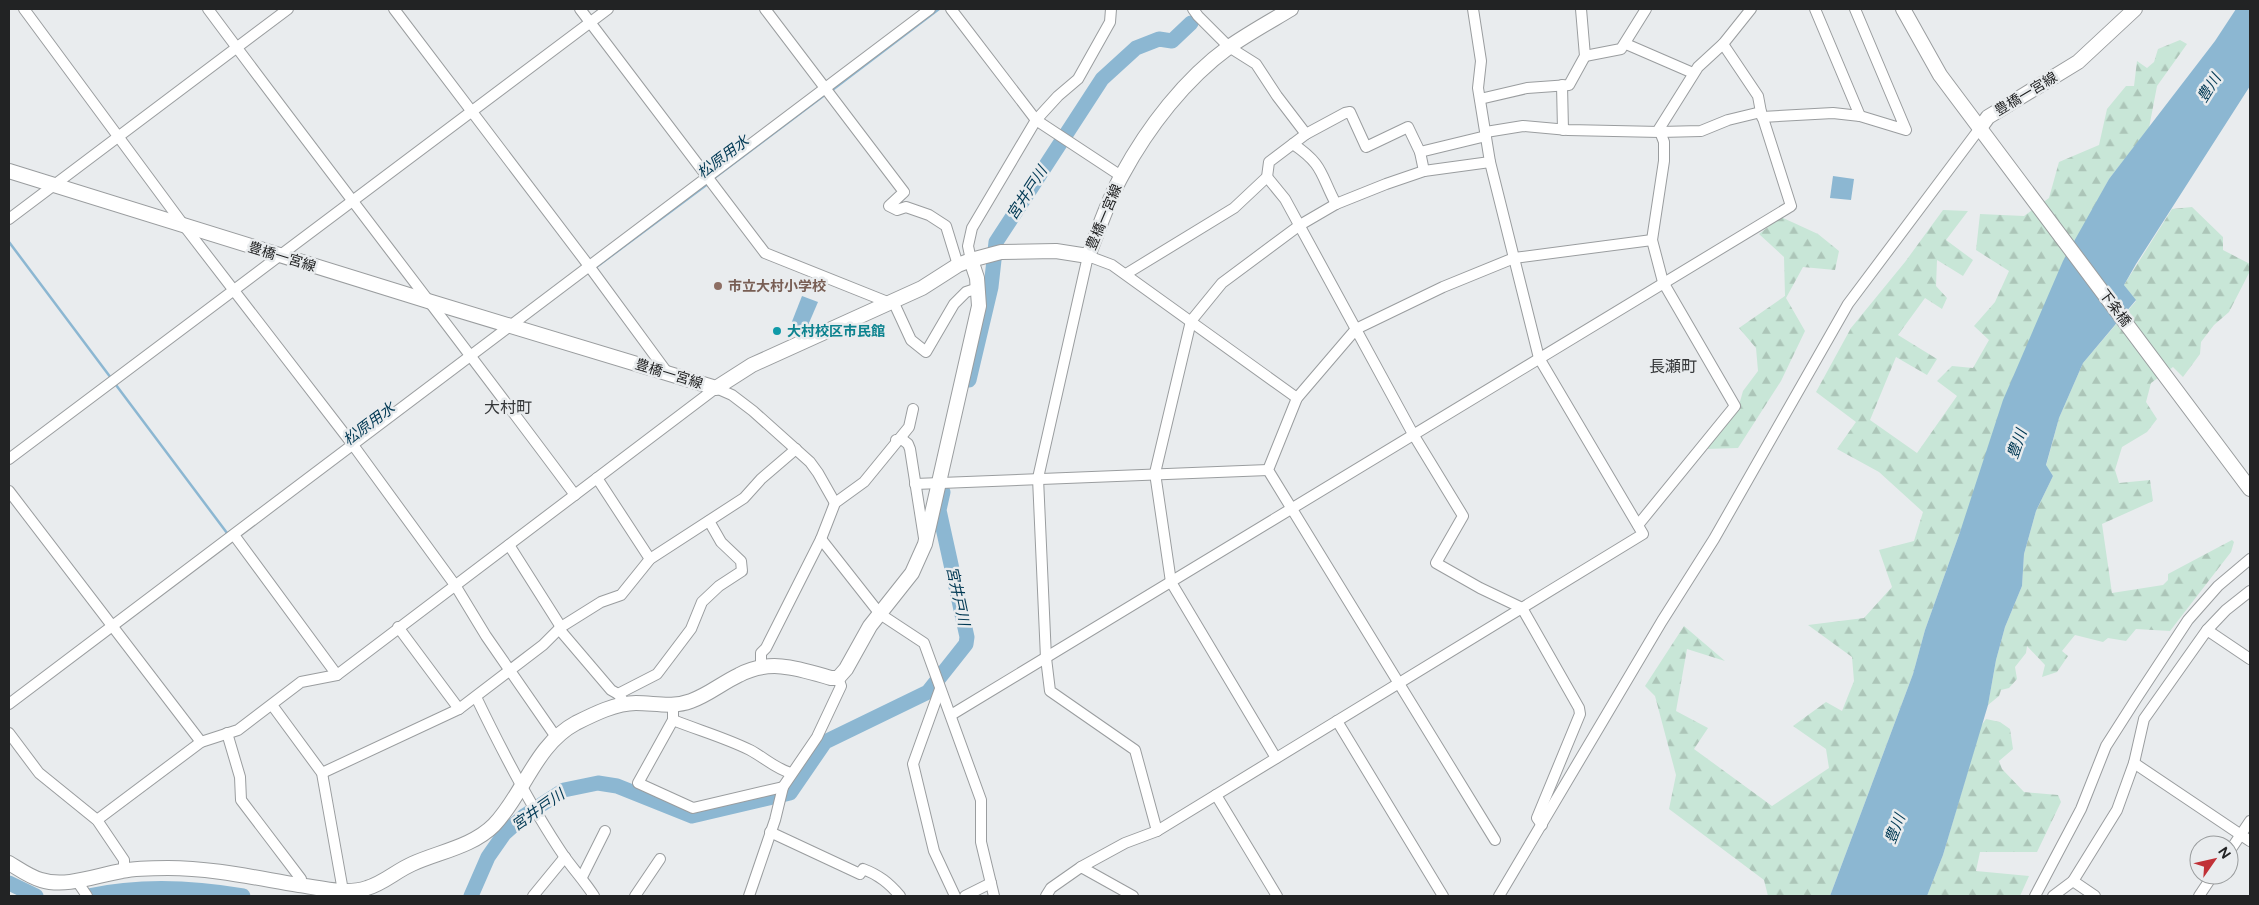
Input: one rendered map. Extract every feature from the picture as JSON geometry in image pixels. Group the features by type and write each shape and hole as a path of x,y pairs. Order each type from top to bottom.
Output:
{"main road":[{"name":"豊橋一宮線","path":"9,171 279,256 716,388 752,365 922,288 965,262 1001,252 1056,251 1088,256 1121,176 1142,142 1171,104 1195,76 1229,47 1291,9"},
{"path":"1903,9 1940,75 1980,128"},
{"name":"豊橋一宮線","path":"1980,128 1988,117 2078,62 2135,9"},
{"name":"下条橋","path":"1980,128 2250,489"},
{"path":"9,863 40,880 83,889 124,871 168,868 200,869 360,893 424,858 474,840 495,825 549,744 556,737 576,724 616,705 622,699 673,705 700,698 737,675 762,666 790,666 838,678 846,670 863,637 912,573 925,544 944,482 979,306 978,288 965,262"}],"street":[{"path":"24,9 185,227 355,447 455,585 486,636 556,737"},
{"path":"208,9 428,301 474,358 575,495"},
{"path":"9,219 288,9"},
{"path":"394,9 592,269 669,375"},
{"path":"580,9 765,253 892,302 911,340 926,352 954,304 966,292 978,288"},
{"path":"9,459 608,9"},
{"path":"766,9 904,192 890,206 897,210 906,206 929,215 946,226 965,262"},
{"path":"9,704 474,358 512,325 592,269 710,180 827,91 930,9"},
{"path":"951,9 1036,120 1121,176"},
{"path":"965,262 972,228 1036,120 1058,96 1078,79 1110,22 1111,9"},
{"path":"1193,9 1229,47 1256,64 1277,96 1306,134"},
{"path":"1046,896 1051,888 1081,866 1125,843 1157,831 1643,534 1539,358 1490,162 1478,88 1481,61 1473,9"},
{"path":"1480,99 1527,88 1569,85 1585,56 1581,9"},
{"path":"1585,56 1621,49 1626,44 1646,9"},
{"path":"1638,525 1735,406 1663,282 1652,240 1664,161 1664,142 1659,129 1692,74 1723,44 1751,9"},
{"path":"1815,9 1860,116"},
{"path":"1420,152 1523,126 1563,130 1701,131 1728,120 1762,114 1833,113 1860,116 1906,130 1855,9"},
{"path":"1626,44 1692,74"},
{"path":"951,715 1791,206 1758,96 1723,44"},
{"path":"1562,85 1563,130"},
{"path":"1126,274 1234,208 1267,177 1269,162 1306,134 1350,112 1366,147 1408,128 1420,152 1424,171"},
{"path":"1499,896 1657,630 1714,539 1848,304 1980,128"},
{"path":"1293,144 1314,160 1325,177 1336,204"},
{"path":"1276,758 1171,582 1155,473 1191,321 1222,283 1300,226 1336,204 1424,171 1490,162"},
{"path":"1267,177 1285,199 1414,434 1463,516 1436,563 1480,588 1522,608 1579,708 1580,714 1537,818 1542,825"},
{"path":"1268,470 1298,398 1356,329 1443,288 1514,258 1652,240"},
{"path":"1157,831 1135,750 1050,691 1046,658 1038,478 1088,256 1112,265 1126,274 1298,398"},
{"path":"97,820 201,742 238,730 301,682 337,675 716,388 732,395 753,410 796,449 818,473 835,503"},
{"path":"762,666 761,653 766,648 820,539 835,503 864,482 896,440 909,427 913,409"},
{"path":"896,440 903,440 908,444 925,544"},
{"path":"322,773 459,709 511,671 543,645 560,628 601,602 621,595 650,559 744,498 761,479 796,449"},
{"path":"915,484 1268,470"},
{"path":"1268,470 1495,840"},
{"path":"597,478 650,559"},
{"path":"9,491 111,628 201,742"},
{"path":"509,545 560,628 611,690 622,699 657,674 691,629 702,602 719,586 742,571 740,561 721,542 709,521"},
{"path":"234,535 337,675"},
{"path":"820,539 880,614 924,643 981,800 981,842 994,896"},
{"path":"2035,896 2080,809 2106,746 2136,698 2188,620 2218,586 2250,559"},
{"path":"2053,896 2073,881 2117,810 2134,763 2144,719 2207,630 2226,610 2250,591"},
{"path":"398,628 459,709"},
{"path":"2207,630 2250,659"},
{"path":"749,896 782,788 817,737 840,686 838,678"},
{"path":"939,687 914,764 934,851 955,896"},
{"path":"476,697 497,740 531,801 565,857 582,876 594,896"},
{"path":"272,705 322,773 343,891"},
{"path":"673,705 673,720 638,783 693,808 782,788"},
{"path":"673,720 748,749 770,761 778,769 791,773"},
{"path":"1337,721 1443,896"},
{"path":"9,733 39,773 97,820 124,860 124,871"},
{"path":"227,733 240,777 241,800 300,879 300,885"},
{"path":"2134,763 2250,841"},
{"path":"1216,795 1277,896"},
{"path":"2239,838 2250,821"},
{"path":"582,876 605,832"},
{"path":"770,832 860,874 863,869 877,874 890,884 900,896"},
{"path":"532,896 565,857"},
{"path":"635,896 660,859"},
{"path":"1081,866 1133,896"},
{"path":"2042,880 2042,896"},
{"path":"2073,881 2095,896"},
{"path":"965,896 991,883"},
{"path":"2199,896 2206,885"}],"green space":[{"path":"2180,40 2187,44 2157,86 2149,128 2109,179 2087,220 1960,532 1925,630 1913,674 1830,896 1768,896 1764,880 1669,809 1676,775 1655,696 1645,686 1684,626 1725,661 1687,649 1676,711 1708,728 1694,749 1772,806 1829,768 1826,749 1793,726 1826,702 1842,711 1854,681 1852,657 1808,625 1864,618 1892,587 1879,550 1914,541 1923,512 1879,472 1837,449 1856,422 1816,392 1851,328 1905,262 1943,210 1968,211 1946,240 1973,260 1963,276 1937,260 1936,286 1947,298 1942,309 1925,298 1898,335 1937,359 1927,375 1896,357 1870,420 1917,453 1957,396 1937,381 1952,366 1973,368 1989,340 1974,326 1995,302 2009,271 1976,250 1980,214 2024,216 2049,198 2059,162 2099,145 2107,109 2126,86 2134,86 2137,61 2147,68 2154,62 2158,49"},
{"path":"2192,207 2223,237 2223,250 2250,264 2250,271 2229,312 2214,325 2201,342 2200,354 2183,377 2173,367 2151,383 2146,402 2157,419 2147,432 2122,447 2115,470 2119,483 2150,480 2153,501 2102,524 2112,593 2163,585 2168,580 2168,574 2232,540 2234,542 2231,552 2170,631 2136,629 2126,641 2108,638 2103,642 2075,635 2062,651 2068,656 2057,672 2042,677 2045,665 2027,646 2026,653 2015,667 2017,679 2009,688 2001,690 1999,696 1988,705 1996,660 2005,627 2022,586 2024,554 2036,511 2053,476 2046,466 2059,418 2083,363 2136,301 2124,285 2172,209"},
{"path":"1781,217 1818,234 1839,251 1835,270 1803,267 1786,298 1805,331 1781,381 1738,448 1706,449 1739,405 1743,391 1758,371 1756,348 1739,328 1785,296 1784,257 1759,234"},
{"path":"1986,719 2000,722 2010,729 2013,749 1999,761 2002,769 2024,792 2058,795 2061,802 2037,852 1980,852 1976,871 2029,876 2020,896 1927,896 1943,855 1981,726"}],"water":[{"name":"豊川","path":"2236,9 2250,9 2250,86 2136,264 2124,285 2136,300 2083,363 2059,418 2046,465 2053,476 2036,511 2024,554 2022,586 2005,627 1996,660 1988,705 1943,855 1927,896 1830,896 1913,674 1925,630 1960,532 2003,400 2063,261 2109,179 2215,41"},
{"path":"1833,176 1854,179 1851,200 1830,198"},
{"path":"802,296 818,302 806,330 791,324"}],"waterway":[{"name":"松原用水","path":"831,91 939,9"},
{"name":"宮井戸川","path":"969,380 991,287 996,242 1102,79 1136,48 1159,39 1172,41 1191,23"},
{"name":"松原用水","path":"713,179 826,94"},
{"name":"松原用水","path":"595,268 709,183"},
{"path":"9,242 111,378"},
{"path":"116,385 227,533"},
{"name":"宮井戸川","path":"471,896 488,857 504,834 524,816 564,790 598,783 617,786 692,816 790,793 825,742 928,692 966,644 967,637 939,510 943,492"},
{"name":"宮井戸川","path":"9,883 36,896"},
{"name":"宮井戸川","path":"88,896 107,892 146,889 185,889 243,896"}],"place":[{"name":"市立大村小学校","path":"718,286"},
{"name":"大村校区市民館","path":"777,331"}],"district":[{"name":"長瀬町","path":"1673,366"},
{"name":"大村町","path":"508,407"}]}
